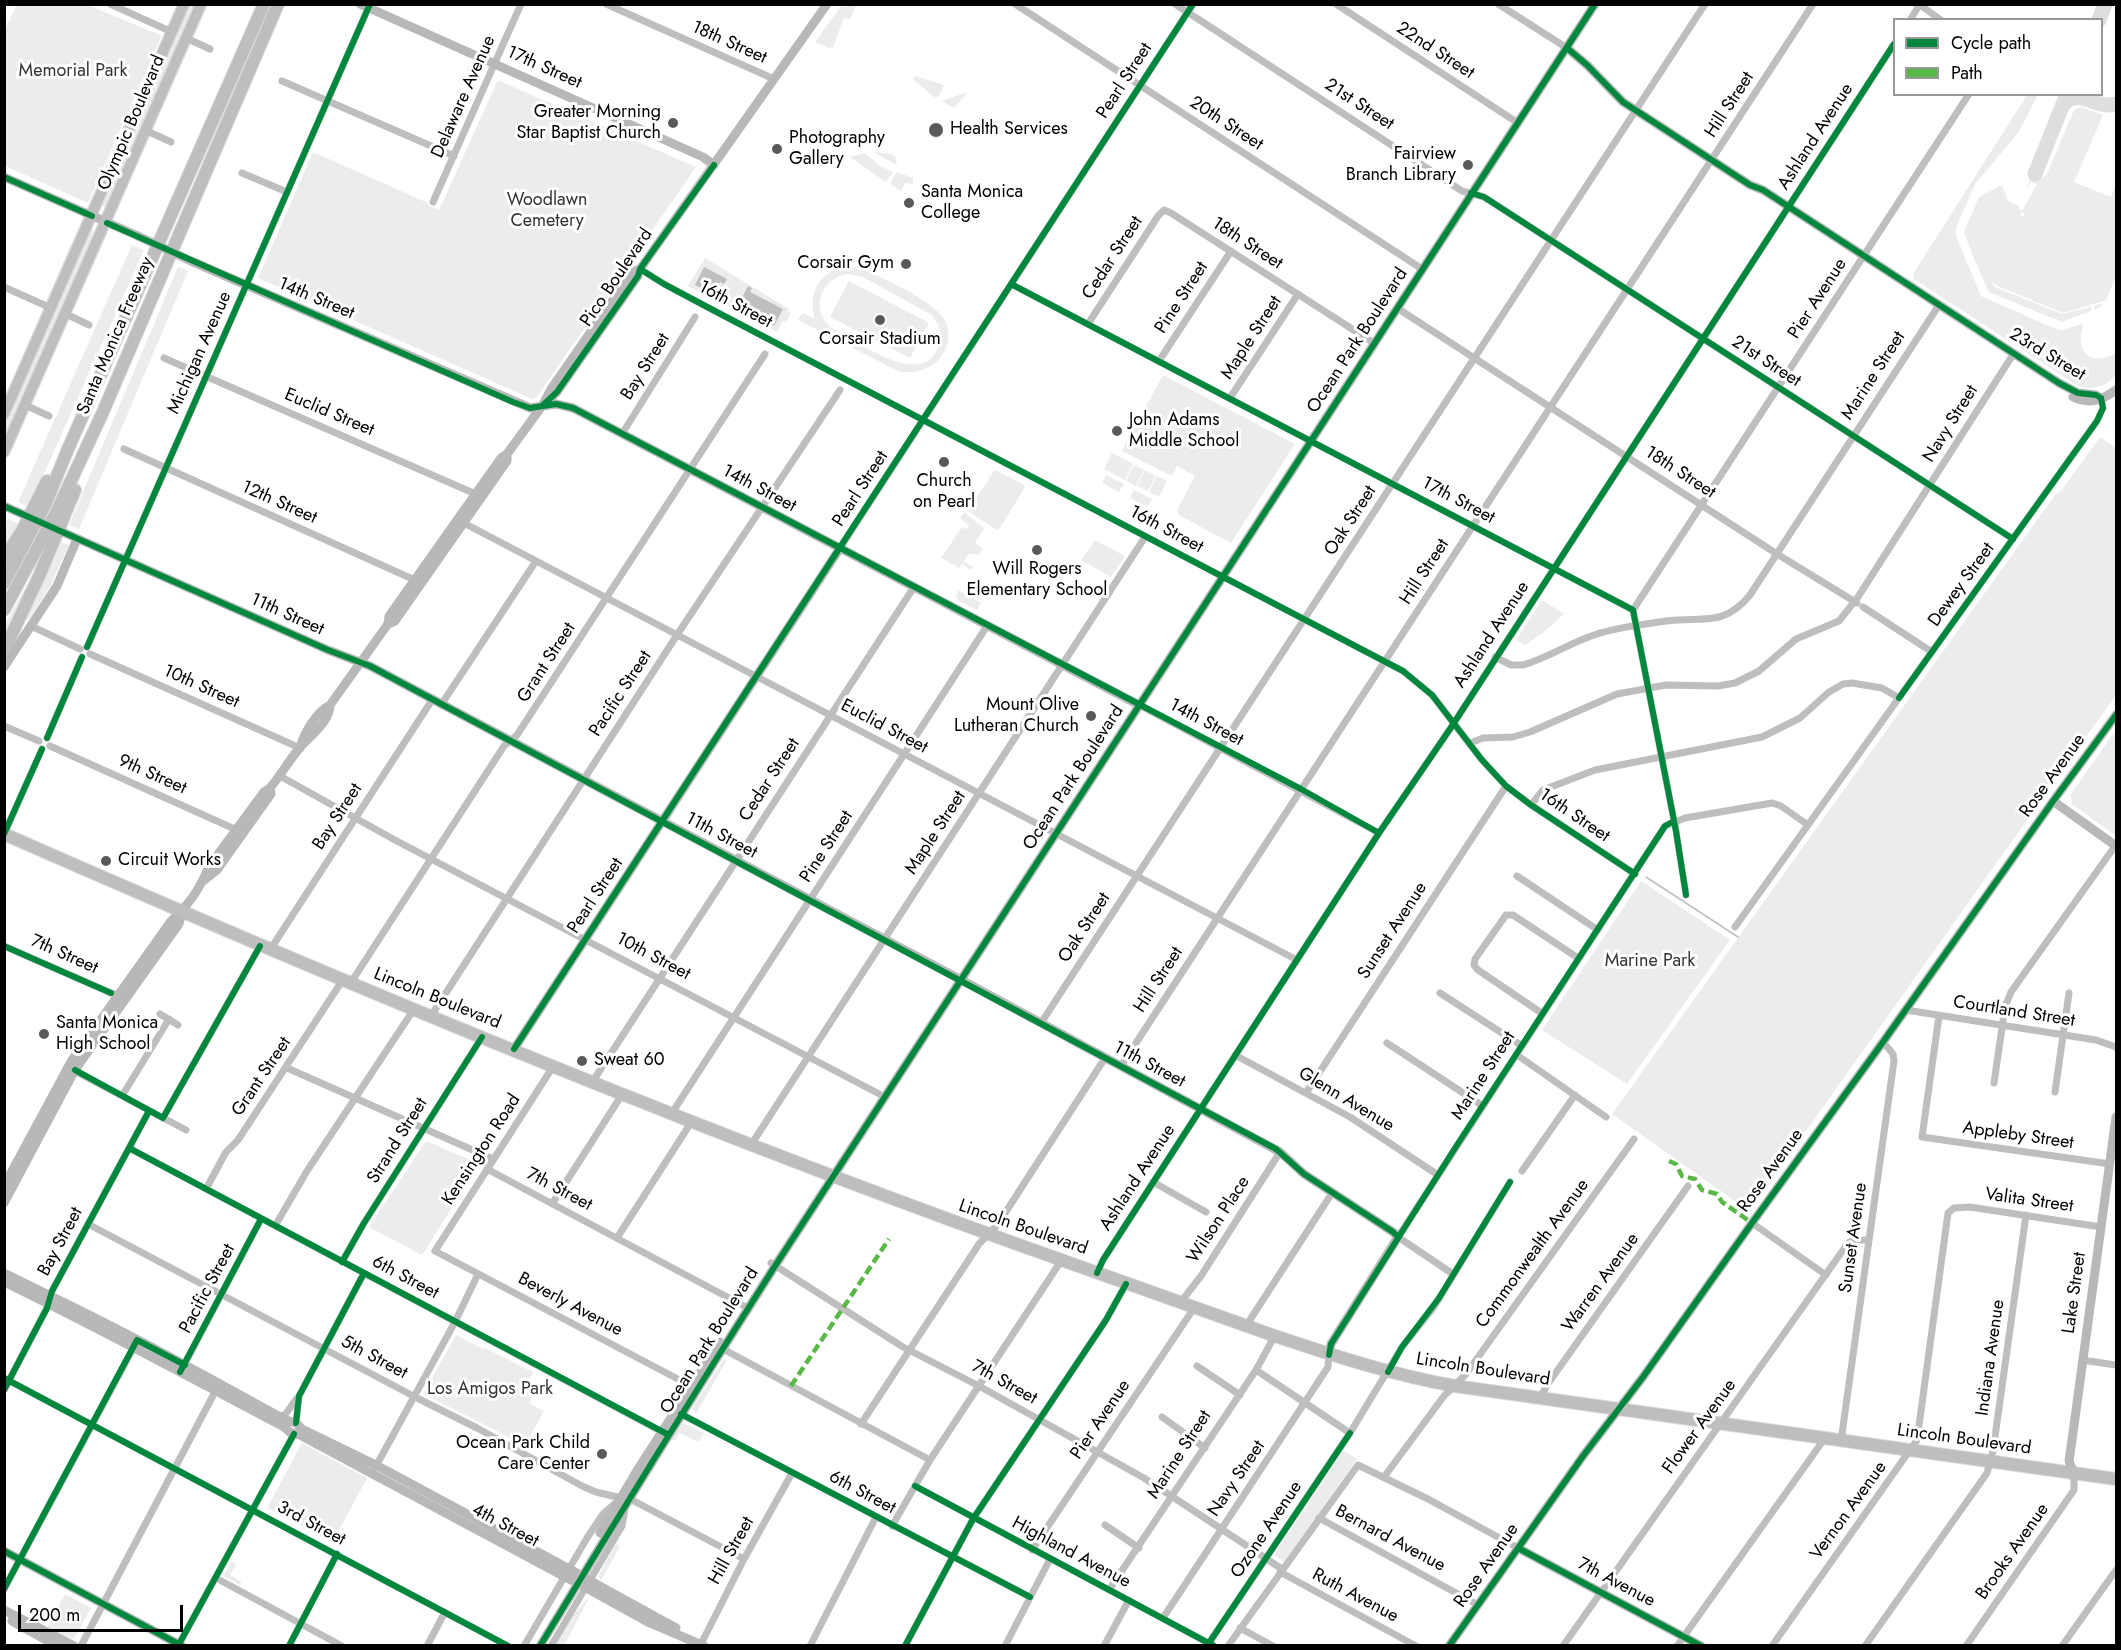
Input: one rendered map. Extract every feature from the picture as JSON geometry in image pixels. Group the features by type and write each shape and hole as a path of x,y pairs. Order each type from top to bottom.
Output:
{"highway":[{"path":"241,55 257,4"},
{"name":"Santa Monica Freeway","path":"4,583 45,505 264,4"},
{"name":"Santa Monica Freeway","path":"4,610 56,513 102,414 278,4"},
{"path":"248,76 260,60 286,4"},
{"path":"4,651 40,574 95,444 102,414"},
{"path":"4,558 28,521 54,465 68,449"},
{"name":"Lincoln Boulevard","path":"4,834 346,982 752,1145 988,1235 1329,1355 1416,1379 1455,1386 2116,1479"}],"main road":[{"name":"Olympic Boulevard","path":"4,414 8,398 51,308 184,4"},
{"name":"Olympic Boulevard","path":"4,452 107,223 201,4"}],"street":[{"path":"110,4 172,32"},
{"name":"Delaware Avenue","path":"433,202 521,4"},
{"name":"18th Street","path":"606,4 774,79"},
{"name":"Pico Boulevard","path":"4,1186 65,1071 115,996 171,921 182,912 203,881 217,870 239,831 271,794 270,788 300,748 302,738 323,708 330,705 388,624 389,616 418,582 479,495 501,458 507,454 543,406 557,392 591,337 638,276 640,268 827,4"},
{"name":"20th Street","path":"1015,4 1422,269"},
{"name":"21st Street","path":"1175,4 1462,191 1484,197 2013,539"},
{"name":"Pearl Street","path":"514,1049 1193,4"},
{"name":"22nd Street","path":"1336,4 1518,123"},
{"name":"23rd Street","path":"1498,4 1567,48 1587,65 1617,97 1636,111 1756,188 1760,194 1787,209 2013,355 2077,399 2096,402 2101,398"},
{"name":"Ocean Park Boulevard","path":"533,1646 665,1433 723,1349 721,1345 821,1186 833,1176 962,980 1055,833 1595,4"},
{"name":"Oak Street","path":"1041,1023 1705,4"},
{"name":"Hill Street","path":"1120,1066 1813,4"},
{"path":"1911,18 1920,5 1938,18"},
{"name":"17th Street","path":"366,6 703,157 714,165"},
{"name":"Michigan Avenue","path":"86,650 327,101 366,6"},
{"path":"186,38 210,49"},
{"name":"Ashland Avenue","path":"1097,1273 1200,1108 1893,46"},
{"path":"282,81 454,156"},
{"name":"Pier Avenue","path":"1633,610 1968,96"},
{"path":"147,131 171,142"},
{"path":"242,173 287,192"},
{"name":"14th Street","path":"4,177 513,402 530,408 556,404 573,408 1379,832"},
{"name":"18th Street","path":"1164,210 1374,343"},
{"name":"Cedar Street","path":"1088,324 1164,210"},
{"name":"Pine Street","path":"1159,361 1231,251"},
{"name":"16th Street","path":"640,268 657,280 709,308 1403,671 1423,686 1491,771 1506,786 1635,874"},
{"name":"17th Street","path":"1011,284 1633,610"},
{"path":"4,287 51,308"},
{"name":"Maple Street","path":"1230,398 1298,294"},
{"name":"Marine Street","path":"1495,657 1511,665 1523,665 1585,638 1637,626 1672,621 1709,620 1733,611 1750,596 1938,307"},
{"name":"18th Street","path":"1397,308 1932,652"},
{"path":"66,314 89,325"},
{"name":"Bay Street","path":"622,434 695,316"},
{"name":"Grant Street","path":"206,1189 226,1152 238,1140 431,858 504,746 517,735 765,354"},
{"name":"Navy Street","path":"1470,744 1483,738 1521,735 1608,697 1676,684 1718,687 1735,683 1759,671 1796,639 1839,621 1859,604 2013,355"},
{"name":"Euclid Street","path":"164,358 479,495"},
{"name":"Pacific Street","path":"431,1016 677,635 840,390"},
{"path":"2101,398 2116,390"},
{"name":"Dewey Street","path":"1735,927 2097,421 2103,408 2101,398"},
{"path":"25,405 49,416"},
{"name":"12th Street","path":"124,449 418,582"},
{"name":"11th Street","path":"4,506 328,650 360,662 511,740 1280,1152 1300,1171 1394,1232 1398,1238 1453,1274"},
{"name":"Euclid Street","path":"461,521 1297,960"},
{"name":"Maple Street","path":"752,1145 1145,537"},
{"path":"4,667 57,586 77,539"},
{"name":"Bay Street","path":"163,1118 265,948 536,561"},
{"name":"Cedar Street","path":"593,1081 914,586"},
{"path":"1633,610 1686,895"},
{"name":"10th Street","path":"31,626 300,748"},
{"name":"Pine Street","path":"672,1113 987,626"},
{"path":"4,834 82,657 86,658 86,650"},
{"path":"1531,805 1543,790 1594,770 1746,740 1775,732 1800,718 1829,692 1843,684 1852,683 1882,688 1899,698"},
{"name":"Rose Avenue","path":"1449,1646 2116,715"},
{"name":"9th Street","path":"4,726 239,831"},
{"name":"10th Street","path":"280,776 885,1097"},
{"name":"Sunset Avenue","path":"1306,1093 1506,786"},
{"path":"1994,1083 2002,1026 2011,992 2116,846 2053,801"},
{"path":"1674,821 1762,803 1772,803 1781,806 1808,825"},
{"name":"Marine Street","path":"1329,1355 1331,1344 1578,958 1665,826 1674,821"},
{"path":"1517,876 1598,930"},
{"name":"Pico Boulevard","path":"4,1203 75,1070 179,924 182,912"},
{"path":"1543,1014 1478,970 1474,965 1475,959 1506,915 1513,915 1578,958"},
{"name":"7th Street","path":"4,946 115,996 129,995"},
{"path":"1440,993 1522,1046"},
{"path":"2055,1092 2068,993"},
{"path":"275,1226 302,1179 414,1009"},
{"name":"Courtland Street","path":"1906,1010 2096,1040 2116,1047"},
{"path":"159,1014 177,1025"},
{"name":"Appleby Street","path":"1939,1016 1922,1137 2110,1164"},
{"path":"122,1096 169,1019"},
{"name":"Strand Street","path":"342,1262 364,1222 482,1037"},
{"name":"Sunset Avenue","path":"1841,1441 1894,1060 1893,1054 1883,1042"},
{"path":"1386,1043 1483,1106"},
{"name":"Glenn Avenue","path":"1235,1055 1350,1117 1438,1175"},
{"path":"1516,1055 1606,1117"},
{"path":"861,1424 979,1244 998,1224 1105,1058"},
{"name":"Kensington Road","path":"435,1251 554,1065"},
{"path":"286,1068 493,1159"},
{"path":"65,1071 75,1070 186,1130"},
{"path":"552,1204 623,1093"},
{"path":"1522,1171 1575,1095"},
{"name":"Bay Street","path":"4,1390 7,1379 149,1111"},
{"name":"Lake Street","path":"2074,1473 2069,1461 2116,1117"},
{"path":"617,1238 692,1121"},
{"name":"Commonwealth Avenue","path":"1384,1478 1443,1397 1466,1374 1634,1138"},
{"name":"6th Street","path":"129,1148 665,1433"},
{"name":"Wilson Place","path":"1180,1303 1201,1276 1280,1152"},
{"name":"7th Street","path":"487,1169 744,1306"},
{"path":"1153,1182 1206,1212"},
{"name":"Ozone Avenue","path":"1212,1644 1266,1558 1350,1433 1396,1356 1434,1307 1510,1182"},
{"name":"Warren Avenue","path":"1540,1398 1547,1384 1688,1186"},
{"path":"1246,1326 1332,1193"},
{"name":"Valita Street","path":"1954,1208 1970,1207 2101,1227"},
{"name":"Vernon Avenue","path":"1772,1646 1917,1440 1948,1213 1954,1208"},
{"name":"Indiana Avenue","path":"1864,1646 1987,1473 1991,1461 2026,1215"},
{"name":"Pacific Street","path":"182,1368 261,1219"},
{"path":"1752,1223 1826,1275"},
{"name":"5th Street","path":"88,1224 582,1486 624,1500 744,1559"},
{"name":"Flower Avenue","path":"1563,1646 1848,1244 1854,1240 1869,1240"},
{"name":"Beverly Avenue","path":"435,1251 691,1386"},
{"path":"892,1526 930,1460 1061,1261"},
{"name":"Ocean Park Boulevard","path":"665,1433 684,1406 691,1386 773,1264"},
{"name":"7th Street","path":"773,1264 876,1331 1144,1478 1266,1558 1281,1571"},
{"name":"4th Street","path":"4,1273 49,1299 585,1582 648,1622 702,1645"},
{"path":"278,1416 285,1415 299,1396 364,1273"},
{"path":"374,1469 455,1322 478,1274"},
{"name":"4th Street","path":"4,1282 49,1299"},
{"path":"905,1646 973,1519 1106,1320 1126,1284"},
{"name":"Pier Avenue","path":"1032,1550 1194,1308"},
{"name":"Marine Street","path":"1109,1590 1256,1371 1275,1335"},
{"path":"4,1589 135,1344"},
{"path":"723,1349 930,1460"},
{"name":"Navy Street","path":"1163,1618 1328,1367 1329,1355"},
{"path":"2082,1360 2116,1365"},
{"path":"1197,1366 1240,1395"},
{"path":"1256,1371 1350,1433"},
{"name":"3rd Street","path":"7,1379 508,1646"},
{"path":"81,1646 217,1388"},
{"name":"4th Street","path":"217,1388 278,1416 295,1428"},
{"path":"4,1551 180,1645 295,1428 299,1396"},
{"name":"6th Street","path":"684,1406 698,1423 1030,1597"},
{"path":"1162,1417 1205,1448"},
{"path":"1677,1646 1825,1438"},
{"name":"7th Avenue","path":"1319,1518 1358,1465 1428,1499 1701,1646"},
{"name":"Hill Street","path":"702,1645 744,1559 792,1473"},
{"name":"Brooks Avenue","path":"1966,1646 2074,1491 2074,1473"},
{"name":"Highland Avenue","path":"915,1486 973,1519 1212,1644"},
{"name":"Ocean Park Boulevard","path":"524,1646 603,1514 624,1500"},
{"name":"Ocean Park Boulevard","path":"550,1646 585,1582 621,1526 624,1500"},
{"name":"Ocean Park Boulevard","path":"540,1646 624,1500"},
{"path":"810,1646 876,1517"},
{"path":"1228,1646 1319,1518"},
{"name":"Bernard Avenue","path":"1319,1518 1478,1605"},
{"path":"1105,1525 1139,1548"},
{"path":"289,1646 337,1554"},
{"path":"1005,1646 1050,1559"},
{"path":"2062,1646 2116,1570"},
{"name":"Ruth Avenue","path":"1281,1571 1416,1646"},
{"path":"216,1578 342,1646"},
{"path":"1104,1646 1129,1600"},
{"path":"4,1610 74,1646"},
{"path":"427,1646 445,1612"},
{"path":"4,1617 57,1646"},
{"path":"1240,1628 1273,1646"}],"green space":[{"name":"Memorial Park","path":"17,5 88,5 161,37 88,203 5,166 5,29"},
{"path":"188,5 197,5 106,208 102,206 109,187"},
{"path":"842,5 856,5 850,19 844,18 833,47 829,48 815,42"},
{"path":"915,76 944,85 939,96 934,97 913,79"},
{"name":"Woodlawn Cemetery","path":"500,81 696,167 536,398 532,399 258,278 313,152 439,210 497,82"},
{"path":"967,93 954,108 942,101"},
{"path":"2026,96 2037,96 2018,133 1975,184 1956,228 1956,236 1981,296 2056,329 2063,330 2082,324 2081,344 2084,351 2100,359 2116,353 2116,374 2099,387 2078,386 1914,279 1913,274"},
{"path":"2081,107 2103,115 2074,182 2111,197 2116,185 2116,276 2105,303 2105,299 2063,313 2000,287 1993,283 1970,243 1995,287 2062,314 2091,307 2091,311 2062,322 1989,292 1964,232 1979,197 2002,185 2008,201 2019,206 2018,209 2022,210 2020,215 2024,216 2025,213 2021,213 2037,184 2031,182 2026,191 2030,179 2035,180 2046,176 2074,110"},
{"path":"873,152 895,156 897,165"},
{"path":"865,153 880,166 893,172 886,182 850,157"},
{"path":"897,172 913,178 913,184 905,183 901,191 890,184"},
{"path":"90,230 93,231 83,263 5,441 5,420"},
{"path":"132,245 144,250 29,507 18,502"},
{"path":"705,258 789,309 788,312 791,313 777,332 688,286"},
{"path":"848,266 869,272 915,295 938,312 944,319 948,330 945,351 939,360 921,371 898,371 798,320 802,313 815,319 813,300 818,284 830,272","holes":["848,274 863,277 932,315 941,337 931,358 920,364 906,364 891,360 835,330 827,323 820,306 820,298 824,289 838,277"]},
{"path":"178,267 188,271 79,529 69,525"},
{"name":"Corsair Stadium","path":"849,281 929,323 910,358 830,317"},
{"path":"2105,303 2095,310 2094,306"},
{"path":"1163,375 1295,444 1231,543 1179,515 1177,510 1195,476 1177,466 1172,476 1122,451"},
{"path":"2100,437 2116,448 2116,695 1749,1211 1612,1114 2055,495 2061,491"},
{"path":"1112,453 1133,464 1125,480 1104,469"},
{"path":"1134,465 1144,470 1136,486 1126,481"},
{"path":"1145,470 1156,476 1148,491 1137,486"},
{"path":"994,471 1025,487 997,530 968,511"},
{"path":"1106,475 1124,484 1119,492 1102,483"},
{"path":"1157,476 1167,481 1159,497 1149,492"},
{"path":"1134,490 1152,499 1147,507 1130,498"},
{"path":"964,512 984,528 975,543 983,549 979,555 968,554 963,563 973,567 971,570 962,564 959,568 941,558 962,527 967,529 969,525 960,518"},
{"path":"8,519 18,524 5,546 5,524"},
{"path":"1095,540 1125,556 1111,577 1081,560"},
{"path":"59,541 69,545 50,587 29,619 26,619"},
{"path":"32,576 34,577 5,641 5,624"},
{"path":"958,591 966,595 970,593 981,603 977,610 959,601 956,597"},
{"path":"1542,600 1564,614 1525,645 1516,640"},
{"path":"2116,730 2116,836 2072,804 2071,794"},
{"name":"Marine Park","path":"1641,881 1730,940 1627,1084 1542,1030"},
{"path":"426,1141 480,1164 422,1255 369,1227"},
{"name":"Los Amigos Park","path":"456,1335 483,1349 480,1354 485,1348 533,1372 526,1386 535,1391 529,1403 544,1411 524,1447 423,1394"},
{"path":"724,1359 727,1360 696,1414 692,1408"},
{"path":"683,1423 704,1433 699,1442 679,1433 675,1441 671,1439"},
{"path":"302,1443 367,1478 332,1543 267,1508"},
{"path":"1343,1450 1357,1459 1284,1562 1274,1555"},
{"path":"616,1544 620,1546 601,1581 599,1575"},
{"path":"232,1561 237,1564 230,1575 241,1581 240,1585 223,1576"},
{"path":"65,1594 91,1608 74,1639 69,1637 67,1639 47,1628"},
{"path":"590,1596 566,1642 555,1646 574,1614"}],"shaded area":[{"path":"704,267 727,279 724,284 720,282 713,294 695,285"},
{"path":"748,286 752,288 750,292 783,309 774,326 737,307"}],"waterway":[{"path":"1646,877 1738,937"}],"taxiway":[{"path":"2100,18 2105,4"},
{"path":"2035,174 2066,96"},
{"path":"2063,105 2075,98 2101,104 2116,104"}],"marked path":[{"path":"1669,1161 1676,1164 1682,1176 1695,1179 1702,1190 1717,1194 1722,1202 1752,1223"},
{"path":"791,1386 889,1239"}],"cycle path":[{"path":"87,647 370,4"},
{"path":"514,1049 1193,4"},
{"path":"540,1646 656,1455 775,1266 1595,4"},
{"path":"1097,1273 1103,1260 1379,833 1450,729 1893,46"},
{"path":"1567,48 1623,102 1750,185 1763,190 2059,383 2078,393 2096,395 2101,398"},
{"path":"542,406 557,392 714,165"},
{"path":"4,177 92,216"},
{"path":"1471,193 1484,197 2013,539"},
{"path":"107,223 513,402 530,408 556,404 573,408 1301,789 1379,833"},
{"path":"640,269 709,308 1403,671 1432,695 1482,760 1506,786 1635,874"},
{"path":"1011,284 1633,610 1676,831 1686,895"},
{"path":"1899,698 2097,421 2103,408 2101,398"},
{"path":"4,506 328,650 370,666 1276,1149 1304,1174 1398,1237"},
{"path":"47,738 82,657"},
{"path":"1449,1646 2116,715"},
{"path":"4,834 42,749"},
{"path":"1329,1355 1331,1344 1457,1145 1665,826 1674,821"},
{"path":"4,946 111,993"},
{"path":"75,1070 163,1118 260,946"},
{"path":"342,1262 364,1223 482,1037"},
{"path":"4,1390 47,1308 52,1291 149,1111"},
{"path":"129,1148 667,1434"},
{"path":"1388,1372 1402,1347 1439,1298 1510,1182"},
{"path":"180,1372 261,1219"},
{"path":"296,1423 299,1396 364,1273"},
{"path":"905,1646 973,1519 1106,1320 1126,1284"},
{"path":"4,1589 137,1340 185,1365"},
{"path":"4,1378 508,1646"},
{"path":"681,1414 1030,1597"},
{"path":"1209,1643 1350,1433"},
{"path":"178,1646 294,1434"},
{"path":"915,1486 1214,1646"},
{"path":"1518,1548 1701,1646"},
{"path":"4,1551 182,1646"},
{"path":"289,1646 337,1554"}],"place":[{"name":"Greater Morning Star Baptist Church","path":"673,123"},
{"name":"Health Services","path":"936,130"},
{"name":"Photography Gallery","path":"777,149"},
{"name":"Fairview Branch Library","path":"1468,165"},
{"name":"Santa Monica College","path":"909,203"},
{"name":"Corsair Gym","path":"906,264"},
{"name":"Corsair Stadium","path":"880,320"},
{"name":"John Adams Middle School","path":"1117,431"},
{"name":"Church on Pearl","path":"944,462"},
{"name":"Will Rogers Elementary School","path":"1037,550"},
{"name":"Mount Olive Lutheran Church","path":"1091,716"},
{"name":"Circuit Works","path":"106,861"},
{"name":"Santa Monica High School","path":"44,1034"},
{"name":"Sweat 60","path":"582,1061"},
{"name":"Ocean Park Child Care Center","path":"602,1454"}]}
